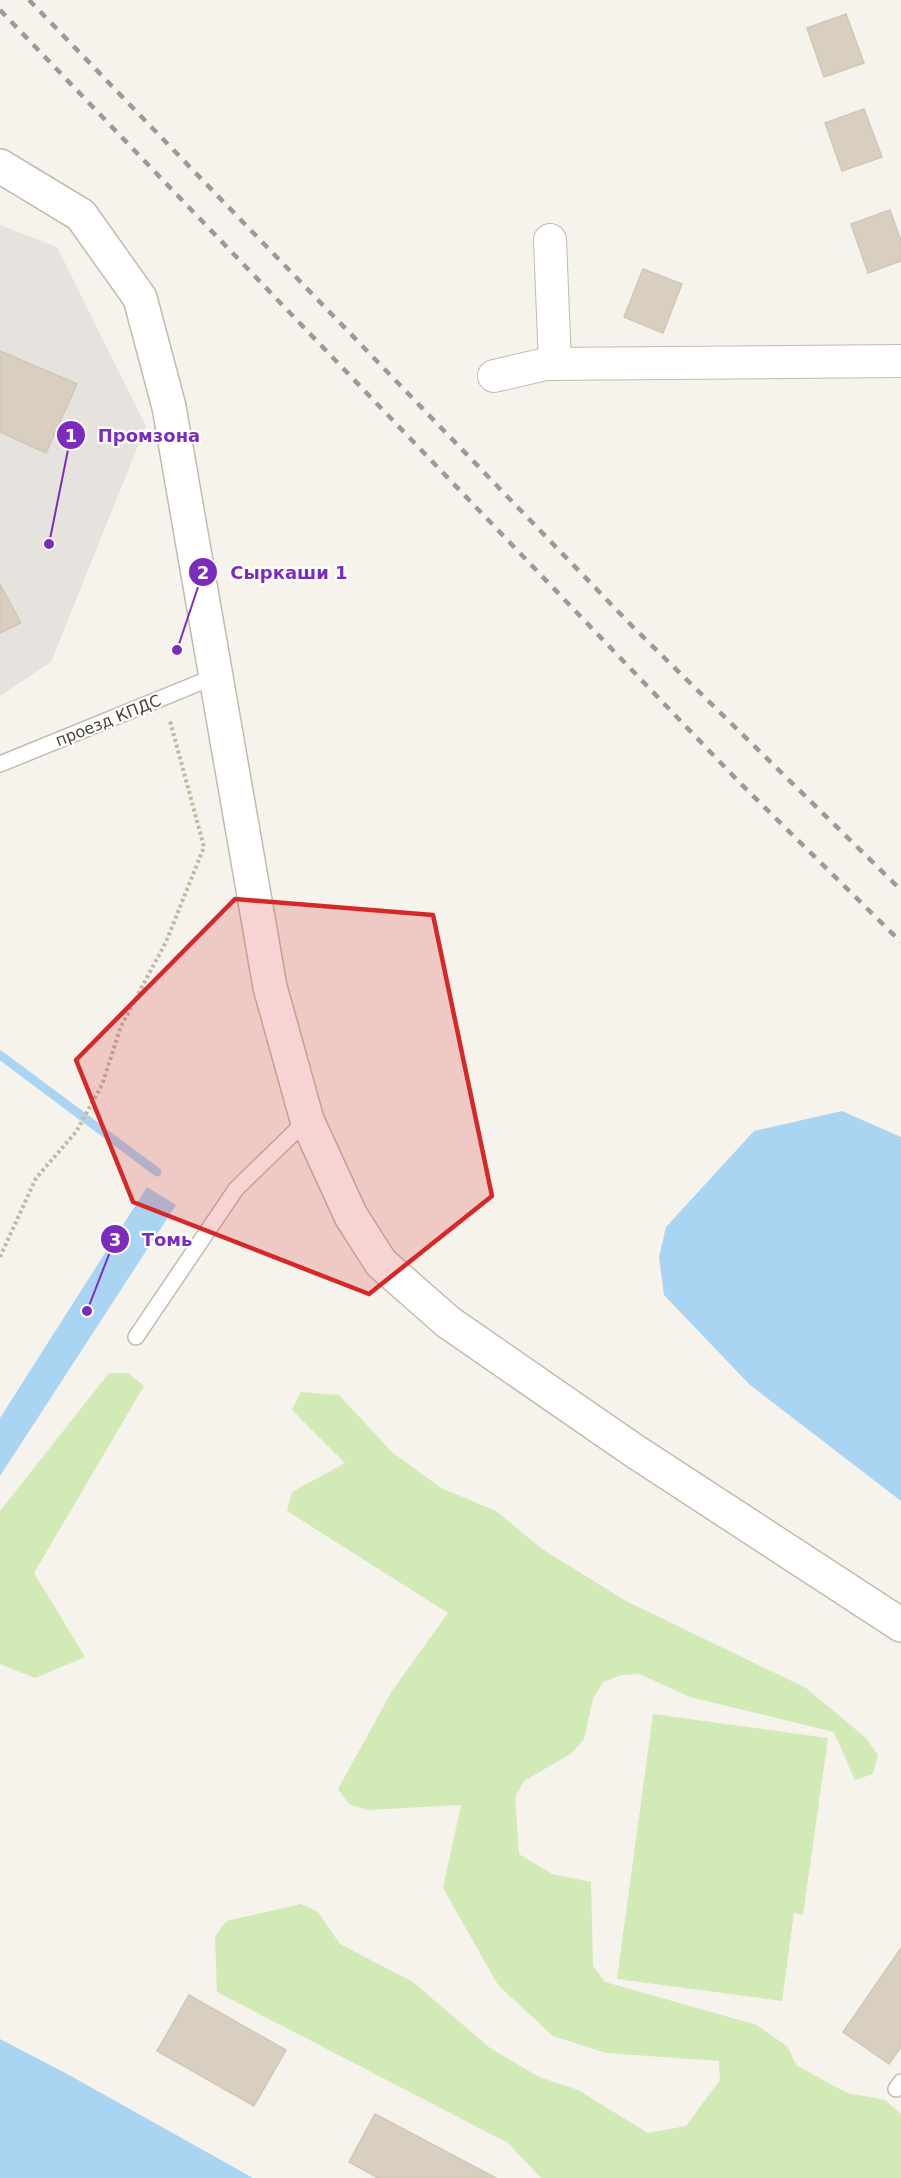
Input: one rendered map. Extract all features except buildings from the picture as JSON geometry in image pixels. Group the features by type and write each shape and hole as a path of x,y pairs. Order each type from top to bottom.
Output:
{"street":[{"path":"0,166 81,215 140,298 169,407 270,987 307,1120 351,1216 381,1263 448,1322 633,1450 901,1625"},
{"path":"550,240 555,364"},
{"path":"494,376 555,364 901,361"}],"lane":[{"name":"проезд КПДС","path":"0,764 216,676"},
{"path":"136,1337 236,1189 307,1120"}],"path":[{"path":"0,1257 36,1178 76,1132 102,1085 121,1026 166,942 204,847 171,722 158,699"}],"highlighted area":[{"path":"235,899 433,915 492,1196 369,1294 133,1202 76,1060"}],"shaded area":[{"path":"0,225 57,247 146,426 51,662 0,696"}],"green space":[{"path":"109,1373 128,1373 144,1386 34,1573 85,1657 35,1678 0,1664 0,1511"},
{"path":"301,1392 339,1395 392,1452 441,1488 496,1511 542,1549 626,1601 806,1688 866,1738 878,1755 873,1774 855,1780 834,1732 690,1697 639,1674 621,1675 603,1682 593,1699 584,1739 572,1753 524,1781 515,1797 519,1854 552,1874 591,1882 593,1966 605,1982 757,2025 788,2047 796,2065 847,2093 885,2100 901,2114 901,2178 541,2178 508,2143 217,1992 215,1937 226,1921 301,1904 318,1912 340,1944 413,1982 490,2048 539,2077 578,2090 648,2133 686,2126 720,2080 719,2061 606,2053 553,2036 498,1985 443,1888 461,1805 367,1810 349,1804 338,1789 392,1691 448,1613 287,1511 292,1492 345,1463 292,1410"},
{"path":"653,1714 828,1738 803,1915 794,1913 782,2001 617,1979"}],"water":[{"path":"842,1111 901,1137 901,1501 750,1385 664,1295 659,1257 666,1227 754,1131"},
{"path":"147,1187 176,1205 0,1476 0,1418"},
{"path":"0,2039 69,2075 253,2178 0,2178"}],"waterway":[{"path":"0,1055 157,1172"}],"railway":[{"path":"29,0 633,627 901,890"},
{"path":"0,10 740,783 901,942"}],"place":[{"name":"Промзона","path":"49,544"},
{"name":"Сыркаши 1","path":"177,650"},
{"name":"Томь","path":"87,1311"}]}
